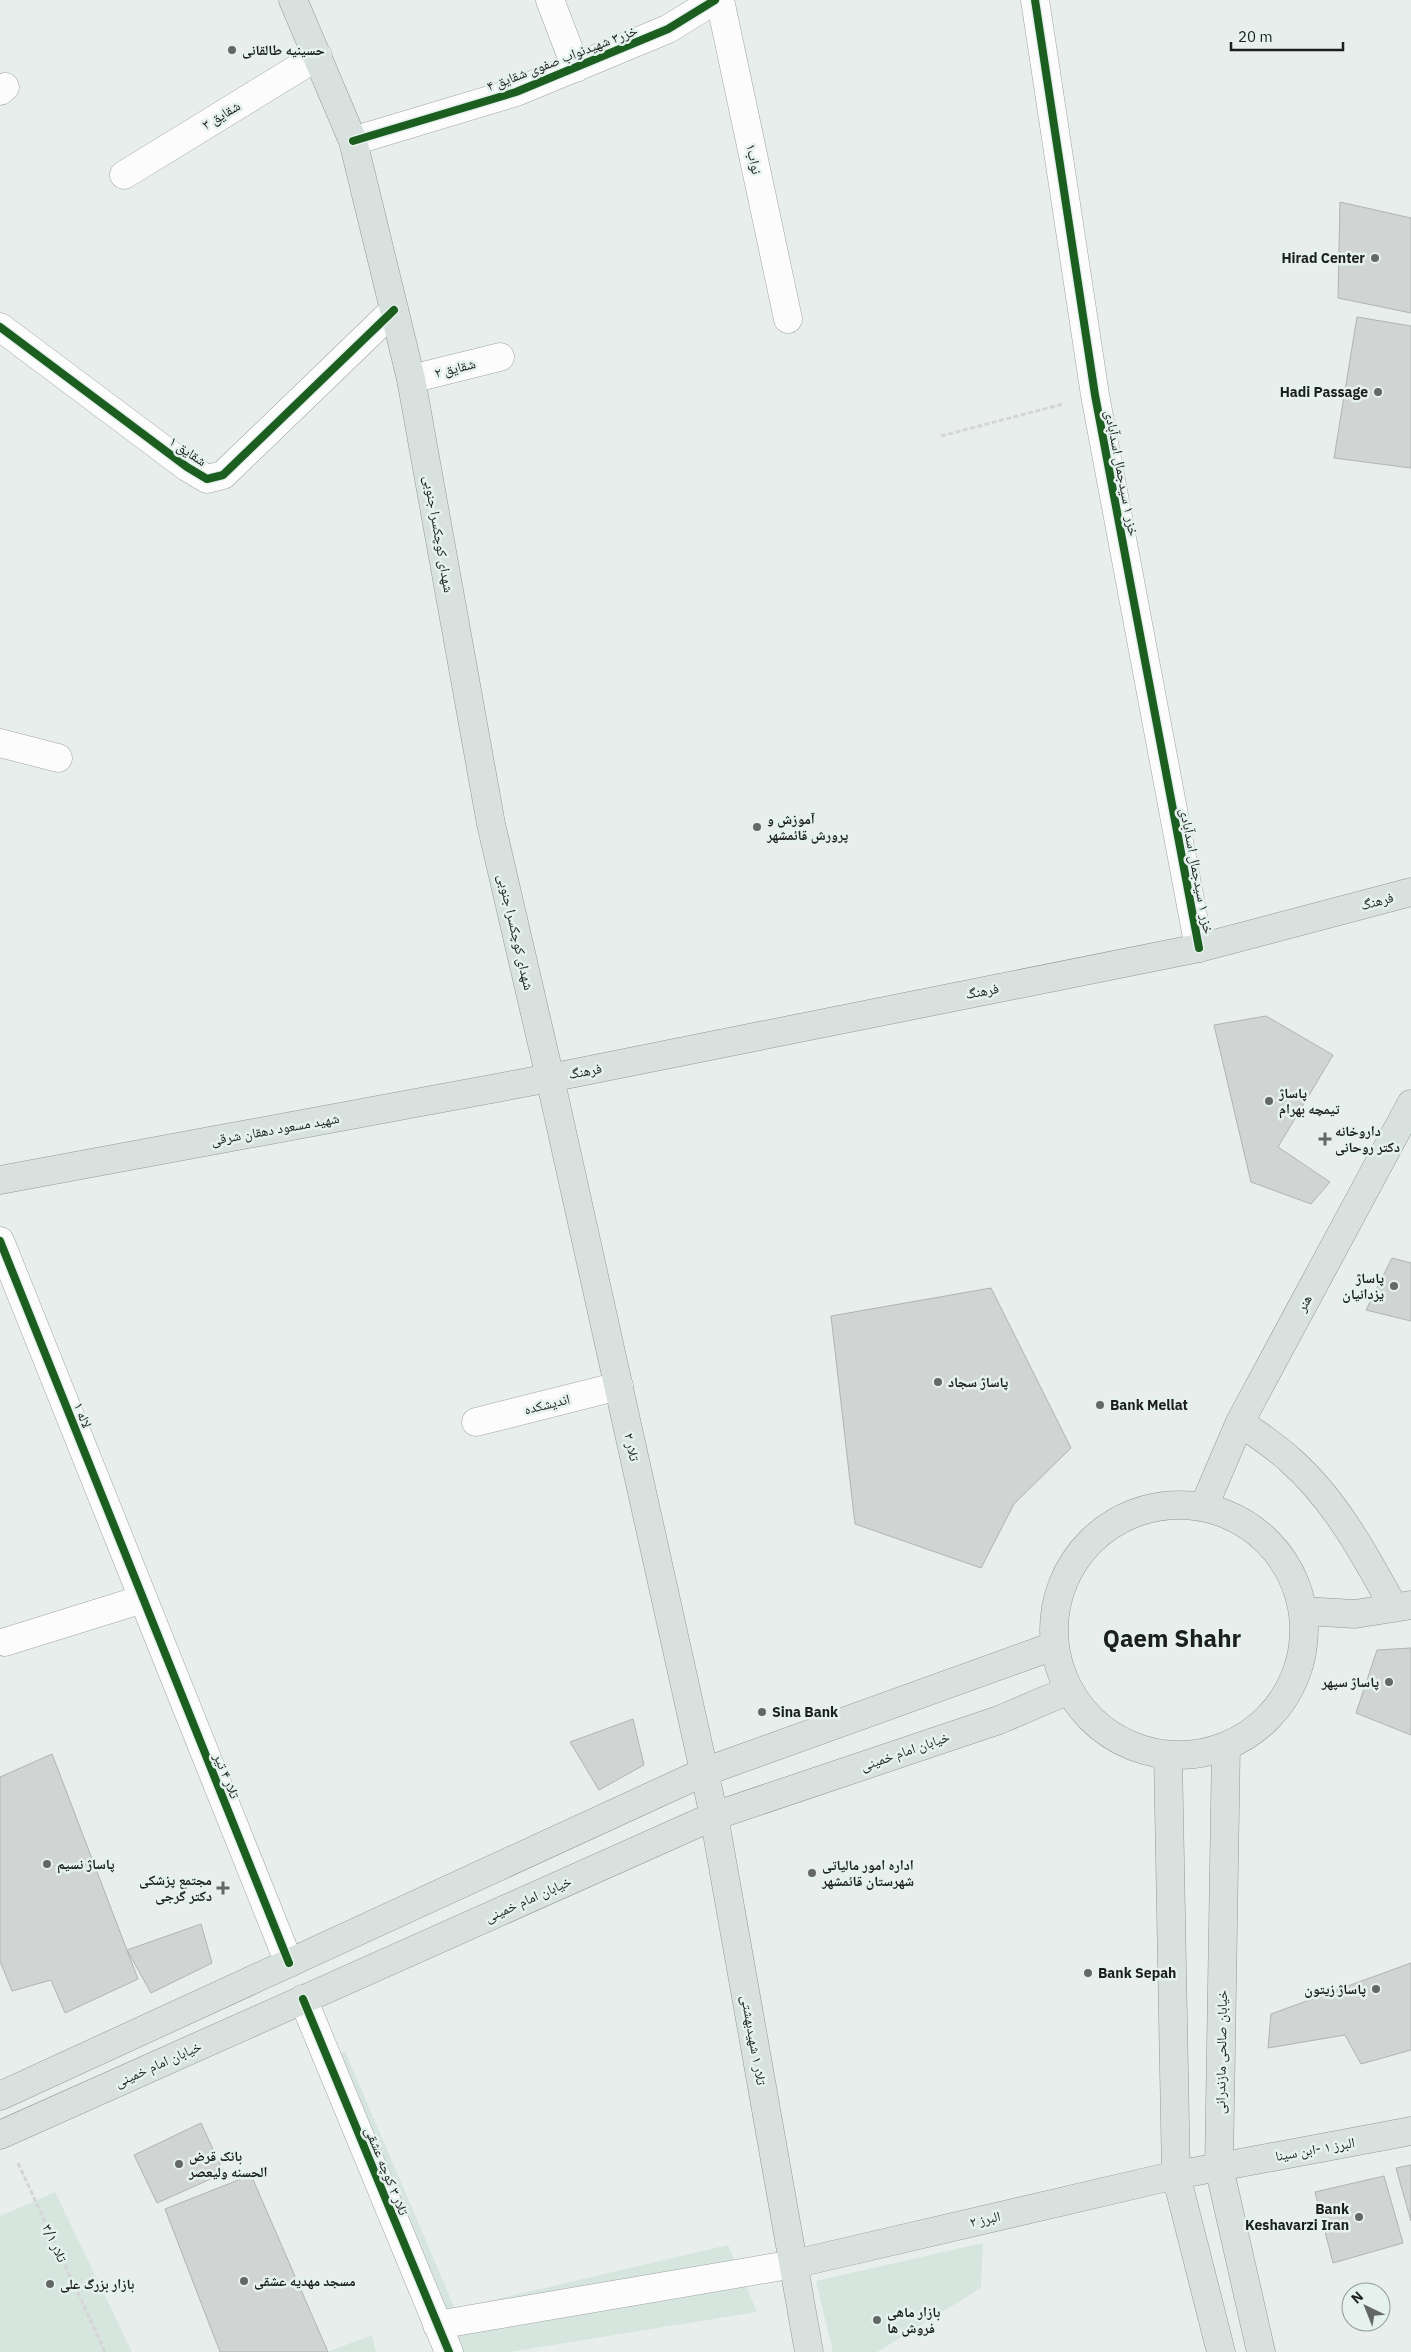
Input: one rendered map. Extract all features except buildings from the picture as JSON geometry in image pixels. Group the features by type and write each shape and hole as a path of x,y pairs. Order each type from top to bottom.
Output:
{"main road":[{"name":"شهدای کوچکسرا جنوبی","path":"293,0 354,142 411,379 491,824 550,1078"},
{"name":"فرهنگ","path":"550,1078 1199,948 1411,892"},
{"name":"شهید مسعود دهقان شرقی","path":"0,1180 550,1078"},
{"name":"تلار ۲","path":"550,1078 714,1816"},
{"name":"هنر","path":"1204,1506 1240,1422 1411,1104"},
{"path":"1240,1422 1289,1459 1323,1496 1403,1606 1355,1614 1304,1611"},
{"path":"1165,1505 1204,1506 1240,1520 1271,1543 1292,1575 1304,1611 1303,1653 1288,1692 1262,1724 1226,1747 1186,1756 1149,1753 1114,1739 1086,1715 1067,1691 1054,1646 1055,1607 1068,1569 1093,1538 1126,1516 1165,1505"},
{"path":"0,2096 704,1772 1054,1646"},
{"name":"خیابان امام خمینی","path":"2,2134 714,1816 999,1720 1067,1691"},
{"name":"خیابان صالحی مازندرانی","path":"1226,1747 1219,2167 1261,2352"},
{"path":"1168,1756 1176,2175 1221,2352"},
{"name":"تلار ۱ شهیدبهشتی","path":"714,1816 809,2352"},
{"name":"البرز ۱ -ابن سینا","path":"1176,2175 1411,2131"},
{"name":"البرز ۲","path":"794,2264 1176,2175"}],"street":[{"path":"550,0 576,68"},
{"name":"خزر۳ شهیدنواب صفوی شقایق ۴","path":"354,142 516,92 668,29 715,0"},
{"name":"نواب۱","path":"720,0 788,319"},
{"name":"خزر ۱ سیدجمال اسدآبادی","path":"1034,0 1095,395 1199,948"},
{"name":"شقایق ۳","path":"124,175 318,56"},
{"name":"شقایق ۱","path":"0,327 187,468 207,479 223,475 394,310"},
{"name":"شقایق ۲","path":"411,379 500,357"},
{"path":"0,743 58,758"},
{"name":"لاله ۱","path":"0,1241 143,1599"},
{"name":"اندیشکده","path":"476,1422 619,1386"},
{"path":"5,1642 143,1599"},
{"name":"تلار ۴ تیر","path":"143,1599 289,1963"},
{"name":"تلار ۳ کوچه عشقی","path":"303,1999 437,2325 450,2352"},
{"path":"437,2325 794,2264"}],"path":[{"path":"941,436 1095,395"}],"shaded area":[{"path":"345,2051 455,2309 728,2245 757,2312 509,2352 436,2352 315,2066"},
{"name":"بازار بزرگ علی","path":"55,2192 132,2352 0,2352 0,2216"},
{"name":"بازار ماهی فروش ها","path":"983,2243 981,2288 877,2352 833,2352 816,2281"},
{"path":"372,2335 376,2352 327,2352"}],"cycle path":[{"path":"353,141 516,92 668,29 715,0"},
{"path":"1035,0 1095,395 1199,948"},
{"path":"0,327 187,467 207,479 223,475 394,310"},
{"path":"0,1241 289,1963"},
{"path":"303,1999 449,2352"}],"place":[{"name":"حسینیه طالقانی","path":"232,50"},
{"name":"Hirad Center","path":"1375,258"},
{"name":"Hadi Passage","path":"1378,392"},
{"name":"آموزش و پرورش قائمشهر","path":"757,827"},
{"name":"پاساژ تیمچه بهرام","path":"1269,1101"},
{"name":"داروخانه دکتر روحانی","path":"1325,1139"},
{"name":"پاساژ یزدانیان","path":"1394,1286"},
{"name":"پاساژ سجاد","path":"938,1382"},
{"name":"Bank Mellat","path":"1100,1405"},
{"name":"پاساژ سپهر","path":"1389,1682"},
{"name":"Sina Bank","path":"762,1712"},
{"name":"پاساژ نسیم","path":"47,1864"},
{"name":"اداره امور مالیاتی شهرستان قائمشهر","path":"812,1873"},
{"name":"مجتمع پزشکی دکتر گرجی","path":"223,1888"},
{"name":"Bank Sepah","path":"1088,1973"},
{"name":"پاساژ زیتون","path":"1376,1989"},
{"name":"بانک قرض الحسنه ولیعصر","path":"179,2164"},
{"name":"Bank Keshavarzi Iran","path":"1359,2217"},
{"name":"مسجد مهدیه عشقی","path":"244,2281"},
{"name":"بازار بزرگ علی","path":"50,2284"},
{"name":"بازار ماهی فروش ها","path":"877,2320"}],"district":[{"name":"Qaem Shahr","path":"1172,1638"}]}
